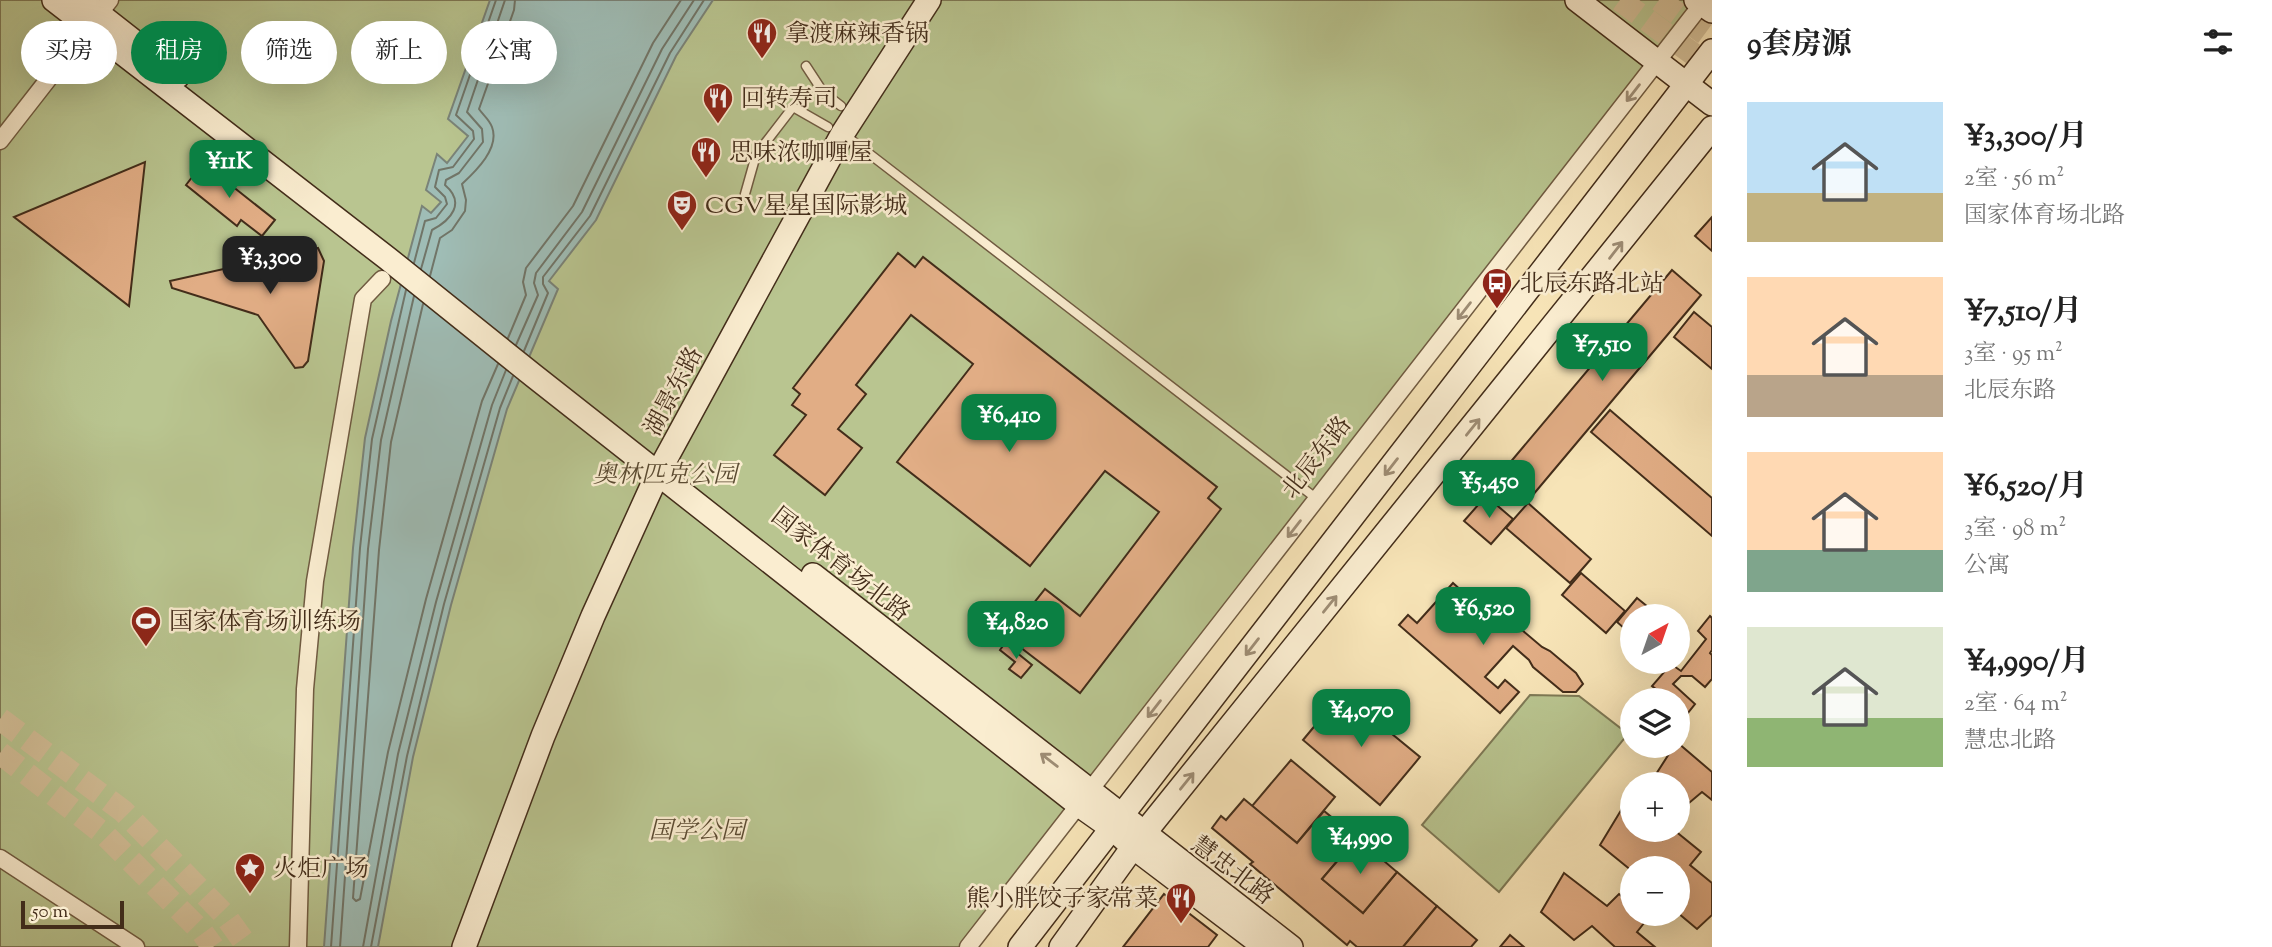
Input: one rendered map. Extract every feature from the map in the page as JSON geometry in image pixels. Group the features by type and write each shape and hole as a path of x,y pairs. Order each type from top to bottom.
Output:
{"street":[{"path":"0,141 95,10 54,0"},
{"name":"湖景东路","path":"835,130 842,106 911,0"},
{"name":"湖景东路","path":"464,947 553,712 658,463 674,414 835,130 929,0"},
{"path":"1577,0 1712,104"},
{"name":"北辰东路","path":"968,947 1704,4"},
{"name":"国家体育场北路","path":"95,10 355,224 392,264 537,369 1139,840"},
{"path":"1020,947 1712,51"},
{"path":"1061,947 1139,840 1712,128"},
{"path":"298,947 306,689 315,581 363,299 392,264"},
{"name":"湖景东路","path":"449,947 536,718 582,610 658,463"},
{"name":"慧忠北路","path":"1139,840 1265,947"},
{"name":"慧忠北路","path":"1139,840 1291,947"},
{"path":"0,858 136,947"}],"lane":[{"path":"806,66 823,92 842,106"},
{"path":"745,194 756,155 793,107 835,130 1317,499"}],"green space":[{"name":"奥林匹克公园","path":"0,0 1699,0 963,947 0,947"},
{"path":"1530,695 1579,696 1620,728 1620,744 1499,892 1422,825"}],"water":[{"path":"490,0 713,0 676,56 596,220 549,281 558,289 507,409 451,605 413,757 378,947 324,947 353,548 365,438 391,321 422,206 431,213 441,202 426,190 437,154 447,163 468,136 448,119 461,82 557,84 557,21 483,21"}],"building":[{"path":"145,162 129,306 14,217"},
{"path":"203,163 275,220 262,236 241,220 237,226 186,185"},
{"path":"1712,217 1712,251 1695,236"},
{"path":"318,248 324,261 308,361 303,367 295,368 258,315 172,288 170,281"},
{"path":"898,253 915,267 923,257 1217,487 1208,498 1221,509 1080,693 1007,637 1045,589 1080,616 1159,512 1105,471 1030,566 897,462 973,364 911,315 856,385 866,394 838,429 862,448 825,495 774,455 806,415 792,405 800,394 793,388"},
{"path":"1672,270 1701,295 1532,496 1503,471"},
{"path":"1694,312 1712,327 1712,369 1674,337"},
{"path":"1610,410 1712,498 1712,536 1591,432"},
{"path":"1486,496 1513,519 1491,544 1464,521"},
{"path":"1528,503 1591,559 1570,583 1506,528"},
{"path":"1581,573 1620,607 1620,617 1606,633 1562,595"},
{"path":"1453,583 1495,621 1502,613 1576,673 1583,684 1576,692 1563,692 1513,646 1485,677 1498,688 1505,680 1519,692 1500,713 1399,625 1408,615 1417,623"},
{"path":"1637,598 1644,604 1632,604"},
{"path":"1710,616 1712,679 1705,687 1692,676 1681,676 1673,684 1677,688 1652,686 1662,674 1690,674 1690,659 1706,639 1698,631"},
{"path":"1005,643 1032,665 1021,678 1009,669 1015,662 1000,650"},
{"path":"1342,693 1420,757 1380,805 1303,740"},
{"path":"1690,753 1712,772 1712,800 1702,792 1690,802 1690,772 1657,772 1666,758 1690,758"},
{"path":"1291,760 1335,797 1297,843 1252,806"},
{"path":"1244,799 1297,843 1324,811 1357,838 1322,879 1363,913 1397,872 1437,906 1403,947 1357,947 1350,941 1347,945 1250,864 1253,862 1212,828 1221,816 1226,820"},
{"path":"1620,812 1620,842 1689,842 1701,852 1690,865 1690,856 1620,856 1620,861 1600,845"},
{"path":"1357,838 1397,872 1363,913 1322,879"},
{"path":"1690,865 1712,883 1712,915 1697,929 1690,923"},
{"path":"1564,873 1607,906 1620,895 1620,926 1642,926 1637,932 1655,947 1615,947 1592,926 1574,940 1541,912"},
{"path":"1164,894 1217,935 1208,947 1123,947"},
{"path":"1437,906 1477,940 1471,947 1403,947"},
{"path":"1510,935 1524,947 1500,947"}],"tunnel":[{"path":"1620,0 1712,68"},
{"path":"1659,0 1712,39"},
{"path":"0,719 123,811 224,914 248,947"},
{"path":"0,753 104,834 202,932 213,947"}],"place":[{"name":"拿渡麻辣香锅","path":"762,60"},
{"name":"回转寿司","path":"718,125"},
{"name":"思味浓咖喱屋","path":"706,179"},
{"name":"CGV星星国际影城","path":"682,232"},
{"name":"北辰东路北站","path":"1497,310"},
{"name":"国家体育场训练场","path":"146,648"},
{"name":"火炬广场","path":"250,895"},
{"name":"熊小胖饺子家常菜","path":"1181,925"}],"park label":[{"name":"国学公园","path":"697,830"}]}
